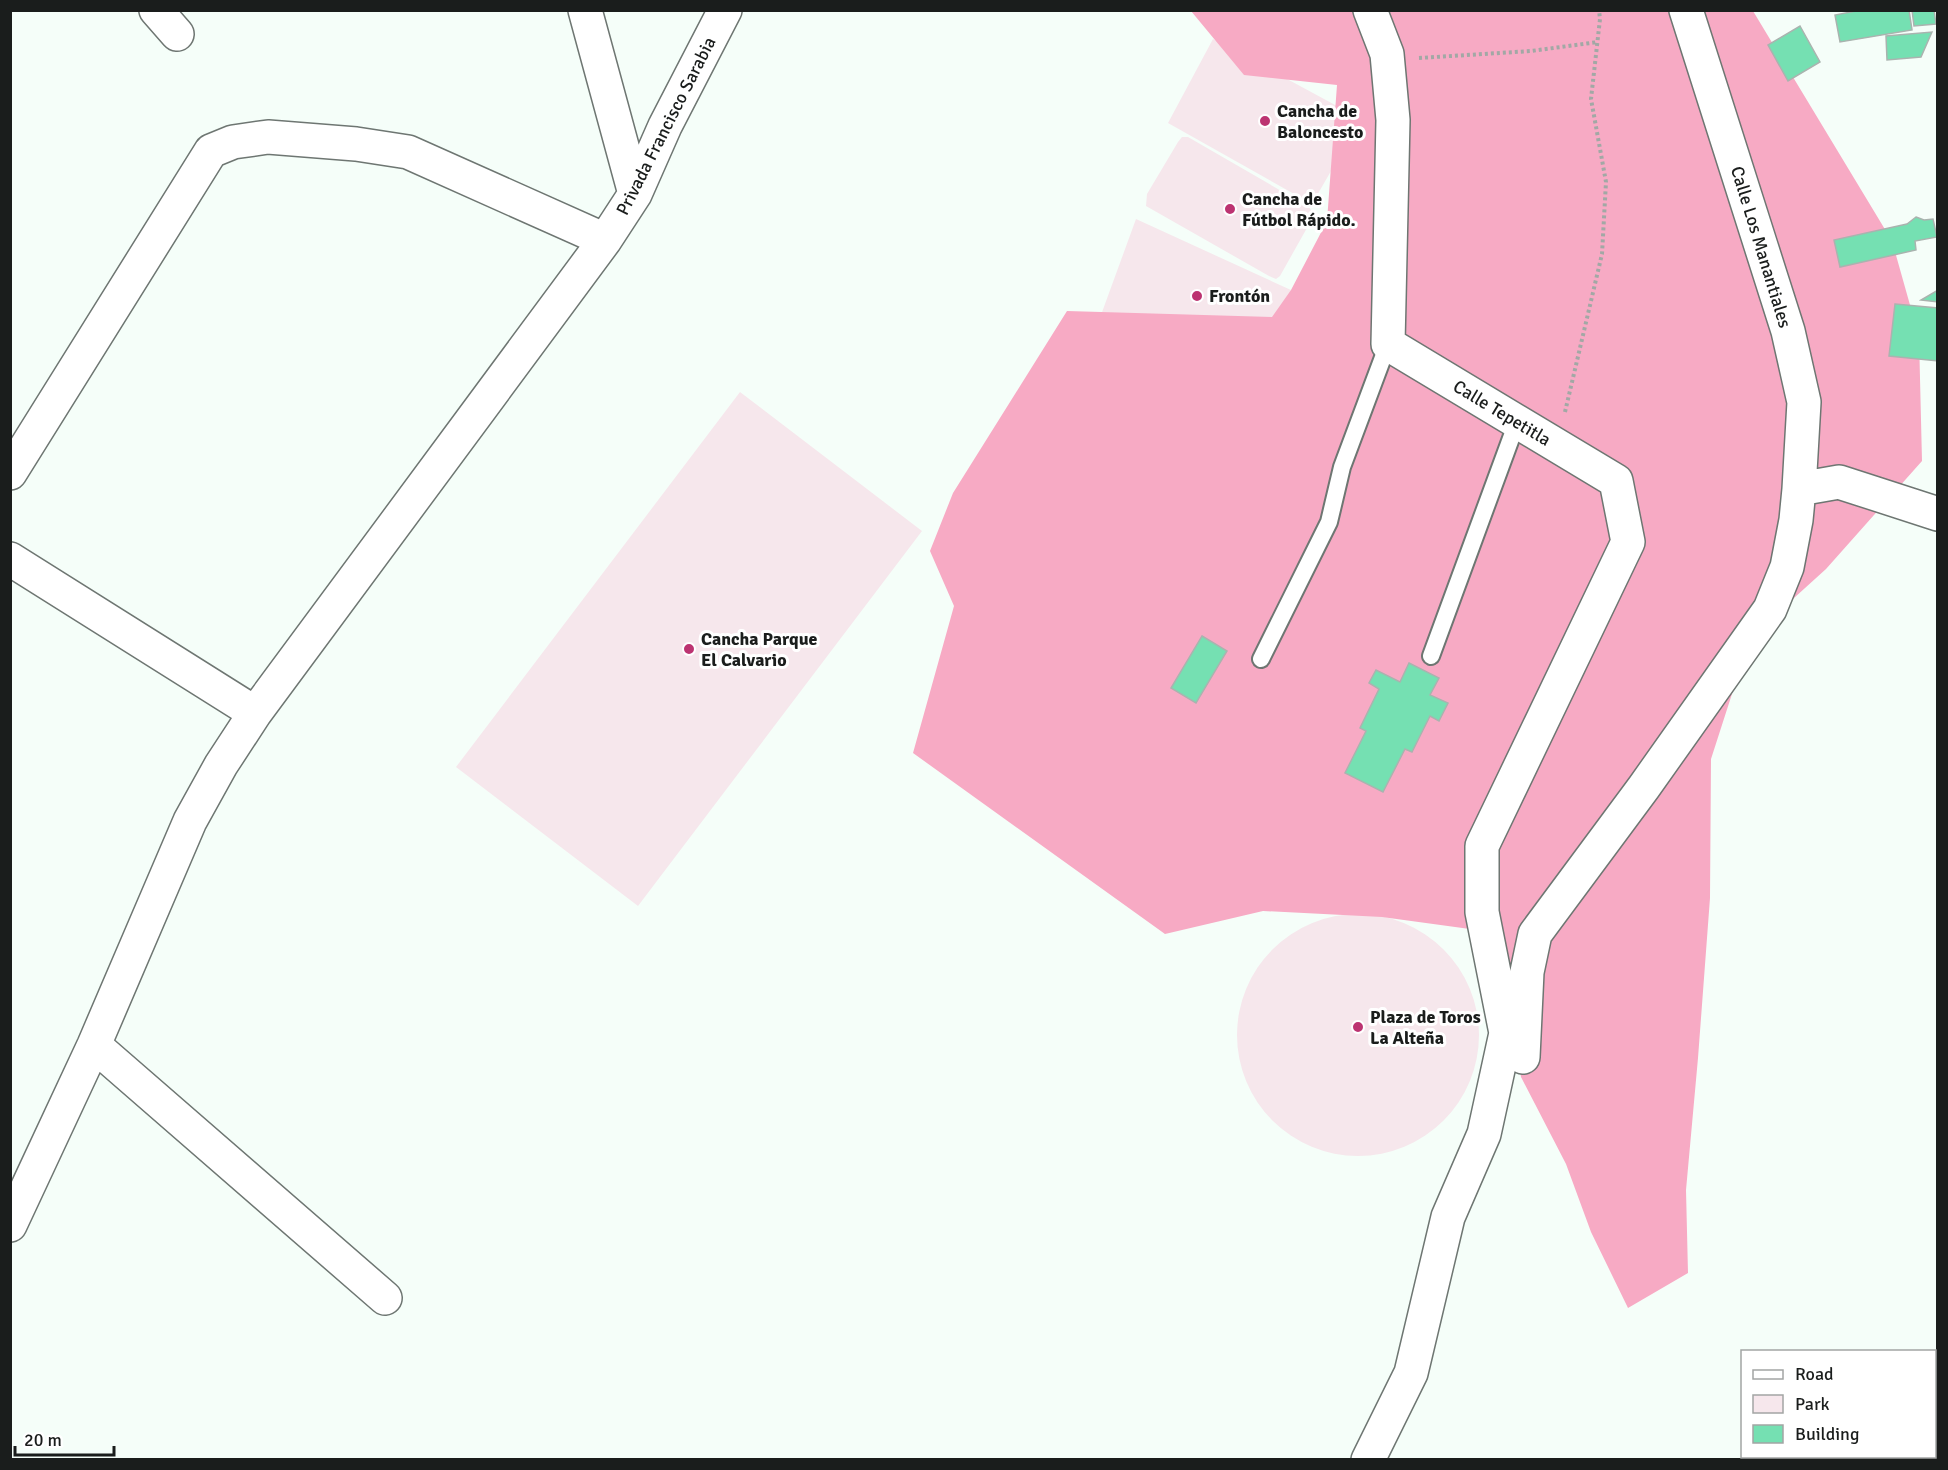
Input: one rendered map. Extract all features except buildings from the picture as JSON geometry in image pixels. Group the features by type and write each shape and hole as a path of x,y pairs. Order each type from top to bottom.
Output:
{"street":[{"path":"156,10 177,34"},
{"path":"585,10 635,194"},
{"name":"Privada Francisco Sarabia","path":"10,1225 94,1045 190,821 221,765 255,713 605,240 635,194 665,126 725,10"},
{"path":"1370,10 1387,54 1393,120 1388,344"},
{"name":"Calle Los Manantiales","path":"1484,1134 1515,1096 1524,1051 1527,972 1534,934 1644,787 1770,609 1787,567 1799,489 1804,402 1788,331 1686,10"},
{"path":"10,473 211,151 233,142 268,137 356,144 408,152 605,240"},
{"name":"Calle Tepetitla","path":"1388,344 1616,481 1628,542 1482,846 1482,912 1506,1033 1484,1134"},
{"path":"1799,489 1839,482 1938,514"},
{"path":"10,559 255,713"},
{"path":"94,1045 386,1298"},
{"path":"1368,1460 1411,1373 1448,1217 1484,1134"}],"lane":[{"path":"1262,659 1329,522 1342,467 1388,344"},
{"path":"1431,656 1517,422"}],"path":[{"path":"1557,446 1602,254 1606,182 1591,99 1600,20 1599,10"},
{"path":"1448,58 1531,51 1598,42"}],"green space":[{"name":"Cancha de Baloncesto","path":"1213,39 1361,119 1312,204 1168,123"},
{"name":"Cancha de Fútbol Rápido.","path":"1182,137 1188,137 1309,207 1312,219 1280,276 1276,279 1146,206 1147,194"},
{"name":"Frontón","path":"1136,219 1291,290 1246,384 1101,315"},
{"name":"Cancha Parque El Calvario","path":"740,392 922,531 638,906 456,767"},
{"name":"Plaza de Toros La Alteña","path":"1358,914 1382,917 1415,929 1435,942 1451,958 1464,978 1473,1000 1479,1035 1476,1059 1464,1092 1451,1112 1435,1128 1415,1141 1393,1150 1358,1156 1334,1153 1301,1141 1281,1128 1265,1112 1252,1092 1243,1070 1237,1035 1240,1011 1252,978 1265,958 1281,942 1301,929 1323,920"}],"shaded area":[{"path":"1191,11 1753,11 1892,241 1919,337 1922,461 1826,569 1750,638 1711,759 1710,898 1686,1190 1688,1273 1628,1308 1591,1232 1566,1164 1521,1077 1499,933 1382,917 1263,911 1165,934 913,753 954,606 930,551 953,493 1067,311 1272,317 1291,290 1327,221 1337,85 1244,75"}],"place":[{"name":"Cancha de Baloncesto","path":"1265,121"},
{"name":"Cancha de Fútbol Rápido.","path":"1230,209"},
{"name":"Frontón","path":"1197,296"},
{"name":"Cancha Parque El Calvario","path":"689,649"},
{"name":"Plaza de Toros La Alteña","path":"1358,1027"}]}
